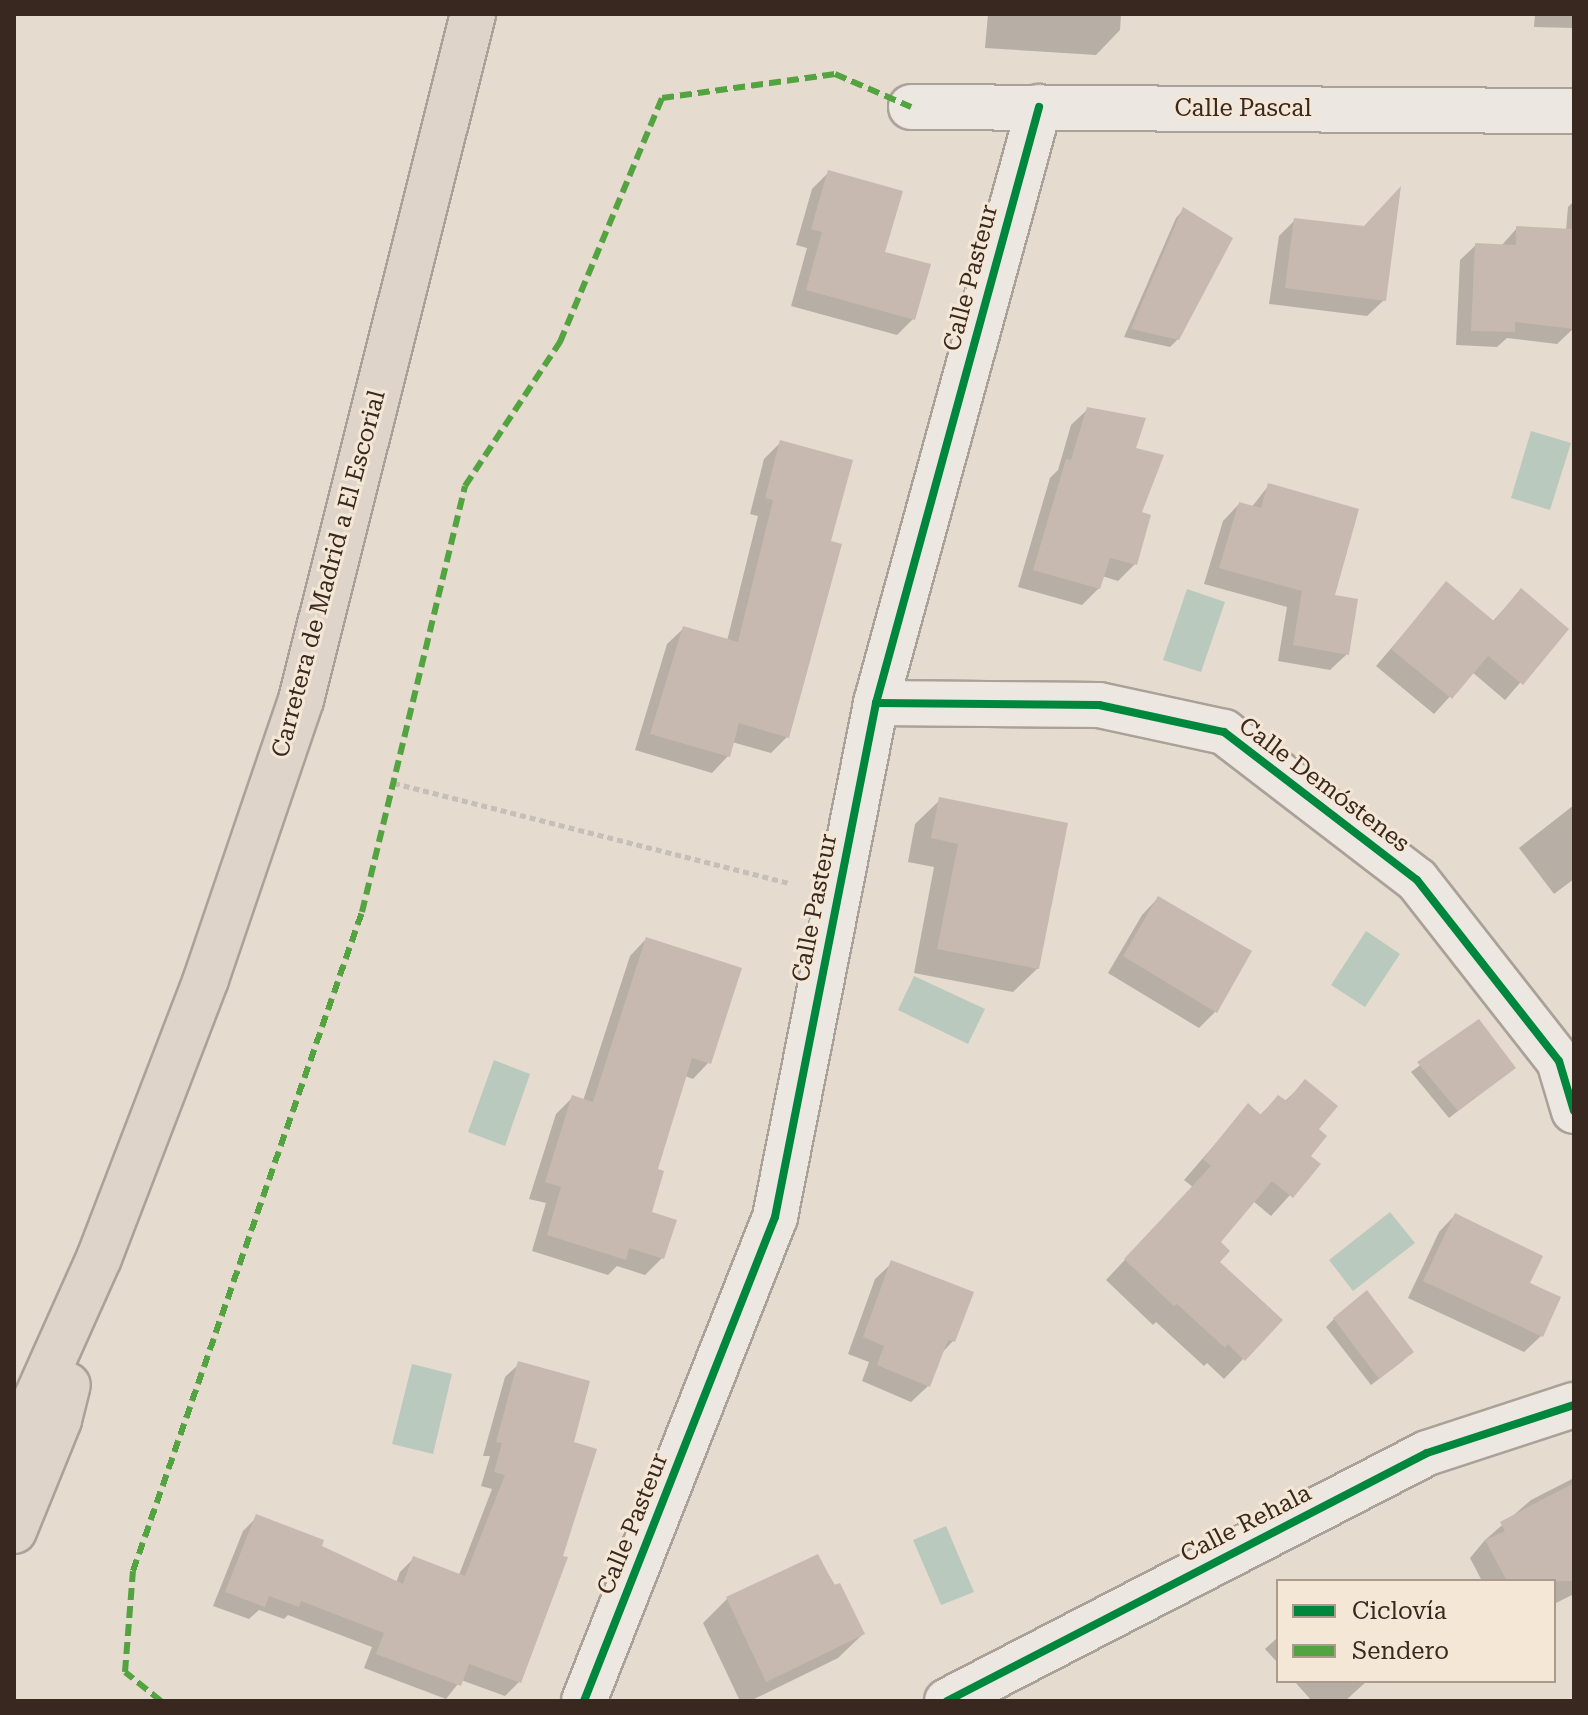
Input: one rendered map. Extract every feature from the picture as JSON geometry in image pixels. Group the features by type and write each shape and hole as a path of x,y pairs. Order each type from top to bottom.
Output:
{"highway":[{"name":"Carretera de Madrid a El Escorial","path":"14,1448 99,1258 206,979 301,700 473,14"},
{"name":"Carretera de Madrid a El Escorial","path":"14,1531 59,1420 99,1258"},
{"path":"14,1556 59,1420"}],"street":[{"name":"Calle Pascal","path":"911,107 1574,111"},
{"name":"Calle Pasteur","path":"584,1701 775,1217 876,703 1039,107"},
{"name":"Calle Demóstenes","path":"876,703 1099,705 1224,732 1417,880 1559,1061 1574,1111"},
{"name":"Calle Rehala","path":"947,1701 1427,1453 1574,1405"}],"path":[{"path":"394,783 838,895"}],"shaded area":[{"path":"1531,431 1571,443 1550,510 1511,498"},
{"path":"1187,589 1225,602 1201,672 1163,660"},
{"path":"1366,931 1400,954 1365,1007 1331,985"},
{"path":"914,976 985,1009 968,1044 898,1010"},
{"path":"494,1060 530,1074 505,1146 468,1132"},
{"path":"1390,1212 1415,1243 1353,1291 1329,1260"},
{"path":"412,1364 452,1374 433,1454 392,1444"},
{"path":"946,1526 974,1592 941,1605 913,1540"}],"building":[{"path":"828,170 903,191 885,252 931,264 915,320 806,290 822,232 811,229"},
{"path":"1401,186 1386,301 1285,288 1294,218 1364,226"},
{"path":"1183,207 1233,238 1179,340 1131,329"},
{"path":"1516,226 1574,229 1574,329 1515,322 1515,332 1471,331 1475,243 1516,245"},
{"path":"1087,407 1146,418 1136,448 1164,455 1142,512 1151,515 1137,565 1110,558 1100,589 1033,570 1066,459 1071,460"},
{"path":"780,440 853,460 831,541 842,544 789,738 739,723 730,757 650,734 683,626 738,642 773,500 765,498"},
{"path":"1268,483 1359,509 1335,595 1358,599 1349,655 1293,645 1302,591 1219,568 1239,502 1261,508"},
{"path":"1446,581 1494,621 1521,588 1569,629 1523,685 1488,656 1452,699 1391,649"},
{"path":"939,797 1068,823 1039,969 937,949 958,844 931,838"},
{"path":"1158,896 1252,951 1217,1013 1123,956"},
{"path":"646,937 742,968 711,1064 692,1058 658,1169 664,1171 652,1212 677,1220 664,1259 629,1248 626,1260 547,1235 561,1187 545,1182 572,1095 593,1102"},
{"path":"1479,1019 1516,1068 1458,1111 1417,1062"},
{"path":"1305,1079 1338,1106 1319,1129 1327,1136 1311,1156 1321,1164 1293,1198 1272,1181 1221,1242 1230,1251 1220,1262 1283,1320 1245,1361 1228,1344 1225,1348 1177,1304 1174,1306 1124,1259 1211,1166 1203,1159 1248,1103 1261,1115 1278,1095 1287,1101"},
{"path":"1455,1213 1543,1256 1530,1283 1561,1297 1543,1337 1423,1281"},
{"path":"891,1260 974,1292 955,1342 948,1340 930,1387 877,1365 884,1346 863,1337"},
{"path":"1367,1290 1414,1352 1379,1379 1333,1318"},
{"path":"518,1361 590,1381 574,1442 597,1449 563,1556 568,1557 521,1683 469,1664 461,1686 376,1654 384,1633 301,1601 299,1607 269,1596 265,1607 225,1592 256,1514 324,1540 322,1546 403,1584 413,1556 465,1576 505,1475 494,1472 502,1443 496,1442"},
{"path":"1574,1483 1574,1581 1506,1579 1485,1540 1505,1531 1500,1522"},
{"path":"818,1554 834,1585 840,1583 865,1634 766,1682 726,1597"}],"marked path":[{"path":"161,1701 125,1672 133,1571 362,912 465,486 560,342 662,98 835,74 911,107"}],"cycle path":[{"path":"584,1701 775,1217 876,703 1039,107"},
{"path":"876,703 1099,705 1224,732 1417,880 1559,1061 1574,1111"},
{"path":"947,1701 1427,1453 1574,1405"}]}
